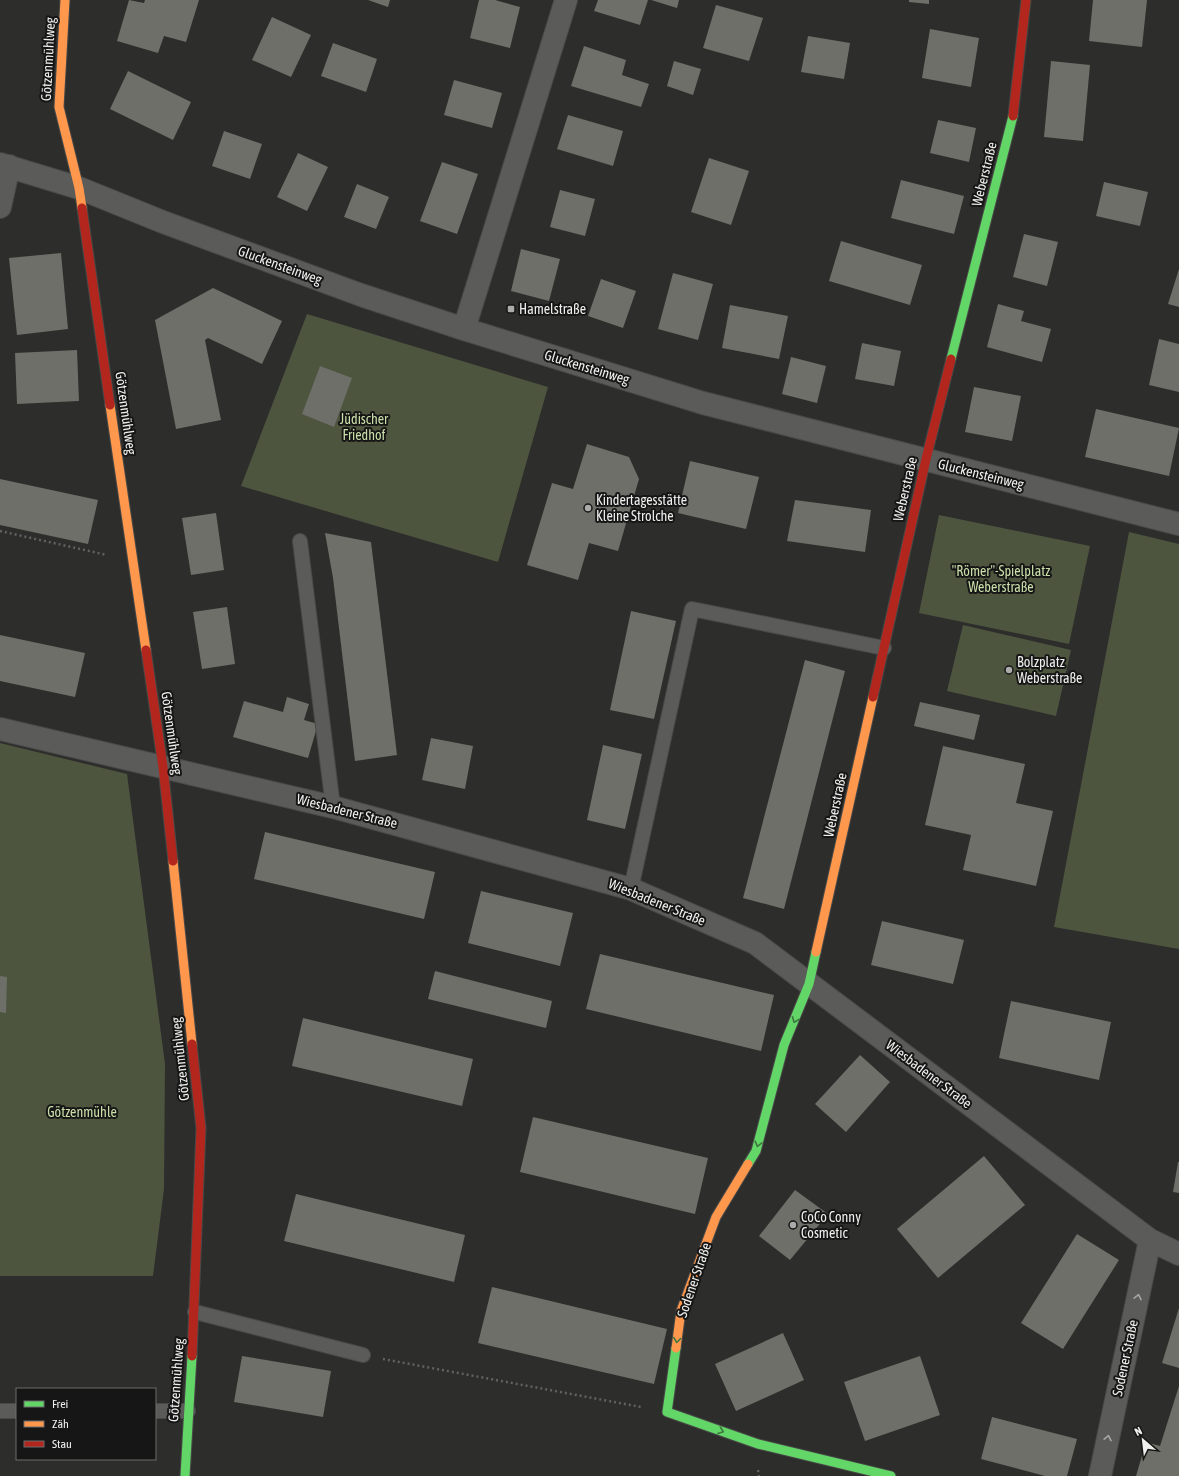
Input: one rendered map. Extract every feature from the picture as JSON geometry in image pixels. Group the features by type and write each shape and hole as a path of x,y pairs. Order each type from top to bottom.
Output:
{"street":[{"name":"Götzenmühlweg","path":"64,0 60,107 79,188 163,767 201,1128 195,1312 185,1476"},
{"path":"464,329 566,0"},
{"name":"Weberstraße","path":"809,984 926,459 1013,117 1026,0"},
{"name":"Gluckensteinweg","path":"0,207 5,165 79,188 163,222 361,295 464,329 703,403 1179,524"},
{"name":"Wiesbadener Straße","path":"0,729 333,807 631,889 755,943 1150,1240 1179,1254"},
{"name":"Sodener Straße","path":"667,1412 681,1311 716,1218 756,1151 784,1046 809,984"},
{"name":"Sodener Straße","path":"1100,1476 1150,1240"},
{"path":"667,1412 758,1444 891,1476"}],"lane":[{"path":"300,541 333,807"},
{"path":"631,889 692,609 884,648"},
{"path":"195,1312 363,1355"},
{"path":"0,1411 16,1411"},
{"path":"156,1411 188,1411"}],"path":[{"path":"0,531 134,561"},
{"path":"363,1355 667,1412"}],"green space":[{"name":"Jüdischer Friedhof","path":"307,314 548,387 498,562 241,486"},
{"name":"\"Römer\"-Spielplatz Weberstraße","path":"939,515 1090,546 1069,644 919,613"},
{"path":"1129,532 1179,544 1179,949 1054,927"},
{"name":"Bolzplatz Weberstraße","path":"963,625 1071,650 1056,716 947,691"},
{"name":"Götzenmühle","path":"0,743 127,774 165,1064 164,1189 153,1276 0,1276"}],"building":[{"path":"129,0 144,3 145,0 199,0 186,42 164,36 158,53 117,41"},
{"path":"368,0 390,0 388,7"},
{"path":"479,0 495,0 520,7 510,48 470,38"},
{"path":"598,0 648,0 640,25 594,11"},
{"path":"651,0 679,0 677,8"},
{"path":"909,0 929,0 929,4 909,2"},
{"path":"1093,0 1147,0 1142,47 1089,41"},
{"path":"716,5 763,18 749,61 703,48"},
{"path":"272,17 311,35 291,77 252,60"},
{"path":"930,29 979,38 971,87 922,78"},
{"path":"808,36 850,43 844,79 801,72"},
{"path":"333,43 377,59 366,92 321,76"},
{"path":"584,46 626,60 622,75 649,84 641,107 571,86"},
{"path":"674,61 701,69 693,95 667,86"},
{"path":"1051,61 1090,65 1083,141 1044,137"},
{"path":"128,71 191,102 173,140 110,109"},
{"path":"454,80 502,93 492,128 444,115"},
{"path":"568,115 623,131 613,166 557,149"},
{"path":"938,120 976,128 969,162 930,153"},
{"path":"224,131 262,144 250,179 212,166"},
{"path":"298,153 328,167 307,211 277,197"},
{"path":"709,158 749,171 731,225 691,212"},
{"path":"442,162 478,174 457,234 420,221"},
{"path":"901,180 964,196 954,234 891,218"},
{"path":"1104,182 1148,192 1140,226 1096,216"},
{"path":"357,184 389,197 376,229 344,217"},
{"path":"560,190 595,199 585,236 550,227"},
{"path":"1024,234 1058,242 1047,286 1013,277"},
{"path":"841,241 922,265 910,305 829,281"},
{"path":"521,249 560,259 549,301 511,291"},
{"path":"61,253 68,329 17,335 9,258"},
{"path":"1179,269 1179,307 1168,304"},
{"path":"673,273 713,284 698,340 658,329"},
{"path":"601,279 636,291 623,328 588,316"},
{"path":"213,288 282,321 262,364 208,338 205,340 221,420 176,429 155,320"},
{"path":"998,304 1024,311 1021,321 1051,329 1042,362 987,347"},
{"path":"730,305 788,316 779,359 722,348"},
{"path":"1159,339 1179,344 1179,392 1149,385"},
{"path":"862,343 901,351 894,386 855,379"},
{"path":"77,350 79,401 17,404 15,353"},
{"path":"791,357 826,366 817,403 782,394"},
{"path":"320,366 352,378 334,427 302,414"},
{"path":"974,387 1021,396 1012,441 965,432"},
{"path":"1096,409 1179,428 1169,476 1085,457"},
{"path":"587,444 629,457 639,479 618,551 589,543 578,580 527,565 552,483 573,489"},
{"path":"690,461 759,477 746,529 678,513"},
{"path":"0,479 98,500 88,544 0,525"},
{"path":"795,500 871,510 865,552 787,541"},
{"path":"216,513 224,570 191,575 182,518"},
{"path":"325,533 371,542 397,755 355,761 333,578"},
{"path":"227,607 235,664 202,669 193,612"},
{"path":"631,611 676,621 654,719 610,710"},
{"path":"0,635 85,653 75,697 0,681"},
{"path":"805,660 845,671 784,909 743,898"},
{"path":"287,697 309,704 304,720 318,724 308,758 233,737 244,701 283,712"},
{"path":"920,702 980,715 974,740 914,726"},
{"path":"431,738 473,746 465,789 422,780"},
{"path":"603,745 642,754 625,829 587,820"},
{"path":"943,746 1025,764 1016,803 1053,811 1036,886 963,870 971,835 925,825"},
{"path":"265,832 435,872 424,919 254,879"},
{"path":"481,891 573,913 560,966 468,943"},
{"path":"882,921 964,940 953,984 871,965"},
{"path":"600,954 774,995 761,1051 586,1009"},
{"path":"435,971 552,1001 546,1028 428,999"},
{"path":"0,976 7,977 6,1013 0,1012"},
{"path":"1011,1001 1111,1022 1099,1080 999,1058"},
{"path":"303,1018 473,1059 462,1106 292,1066"},
{"path":"860,1055 890,1082 846,1132 815,1104"},
{"path":"533,1117 708,1158 695,1214 520,1172"},
{"path":"984,1156 1025,1205 938,1278 897,1229"},
{"path":"1179,1162 1179,1193 1173,1192"},
{"name":"CoCo Conny Cosmetic","path":"795,1190 828,1214 790,1260 759,1236"},
{"path":"296,1194 465,1235 454,1282 284,1241"},
{"path":"1077,1234 1119,1260 1063,1349 1021,1323"},
{"path":"492,1287 667,1329 654,1384 478,1343"},
{"path":"1179,1308 1179,1368 1162,1363"},
{"path":"783,1333 804,1380 736,1411 715,1364"},
{"path":"242,1356 331,1371 323,1417 234,1402"},
{"path":"920,1356 940,1415 865,1441 844,1382"},
{"path":"1179,1386 1179,1476 1136,1476 1146,1442 1160,1446"},
{"path":"992,1417 1077,1439 1067,1476 1045,1476 981,1459"}],"traffic: fast":[{"path":"951,359 1013,116"},
{"path":"748,1164 756,1151 784,1045 809,984 816,952"},
{"path":"676,1348 667,1412 758,1444 891,1476"},
{"path":"185,1476 192,1356"}],"traffic: slow":[{"path":"65,0 59,107 79,188 82,208"},
{"path":"110,405 146,650"},
{"path":"816,952 873,697"},
{"path":"173,861 192,1044"},
{"path":"676,1348 681,1311 716,1217 748,1164"}],"traffic: jam":[{"path":"1013,116 1026,0"},
{"path":"82,208 110,405"},
{"path":"873,697 926,459 951,359"},
{"path":"146,650 163,767 173,861"},
{"path":"192,1044 201,1128 192,1356"}],"place":[{"name":"Hamelstraße","path":"511,309"},
{"name":"Kindertagesstätte Kleine Strolche","path":"588,508"},
{"name":"Bolzplatz Weberstraße","path":"1009,670"},
{"name":"CoCo Conny Cosmetic","path":"793,1225"}]}
